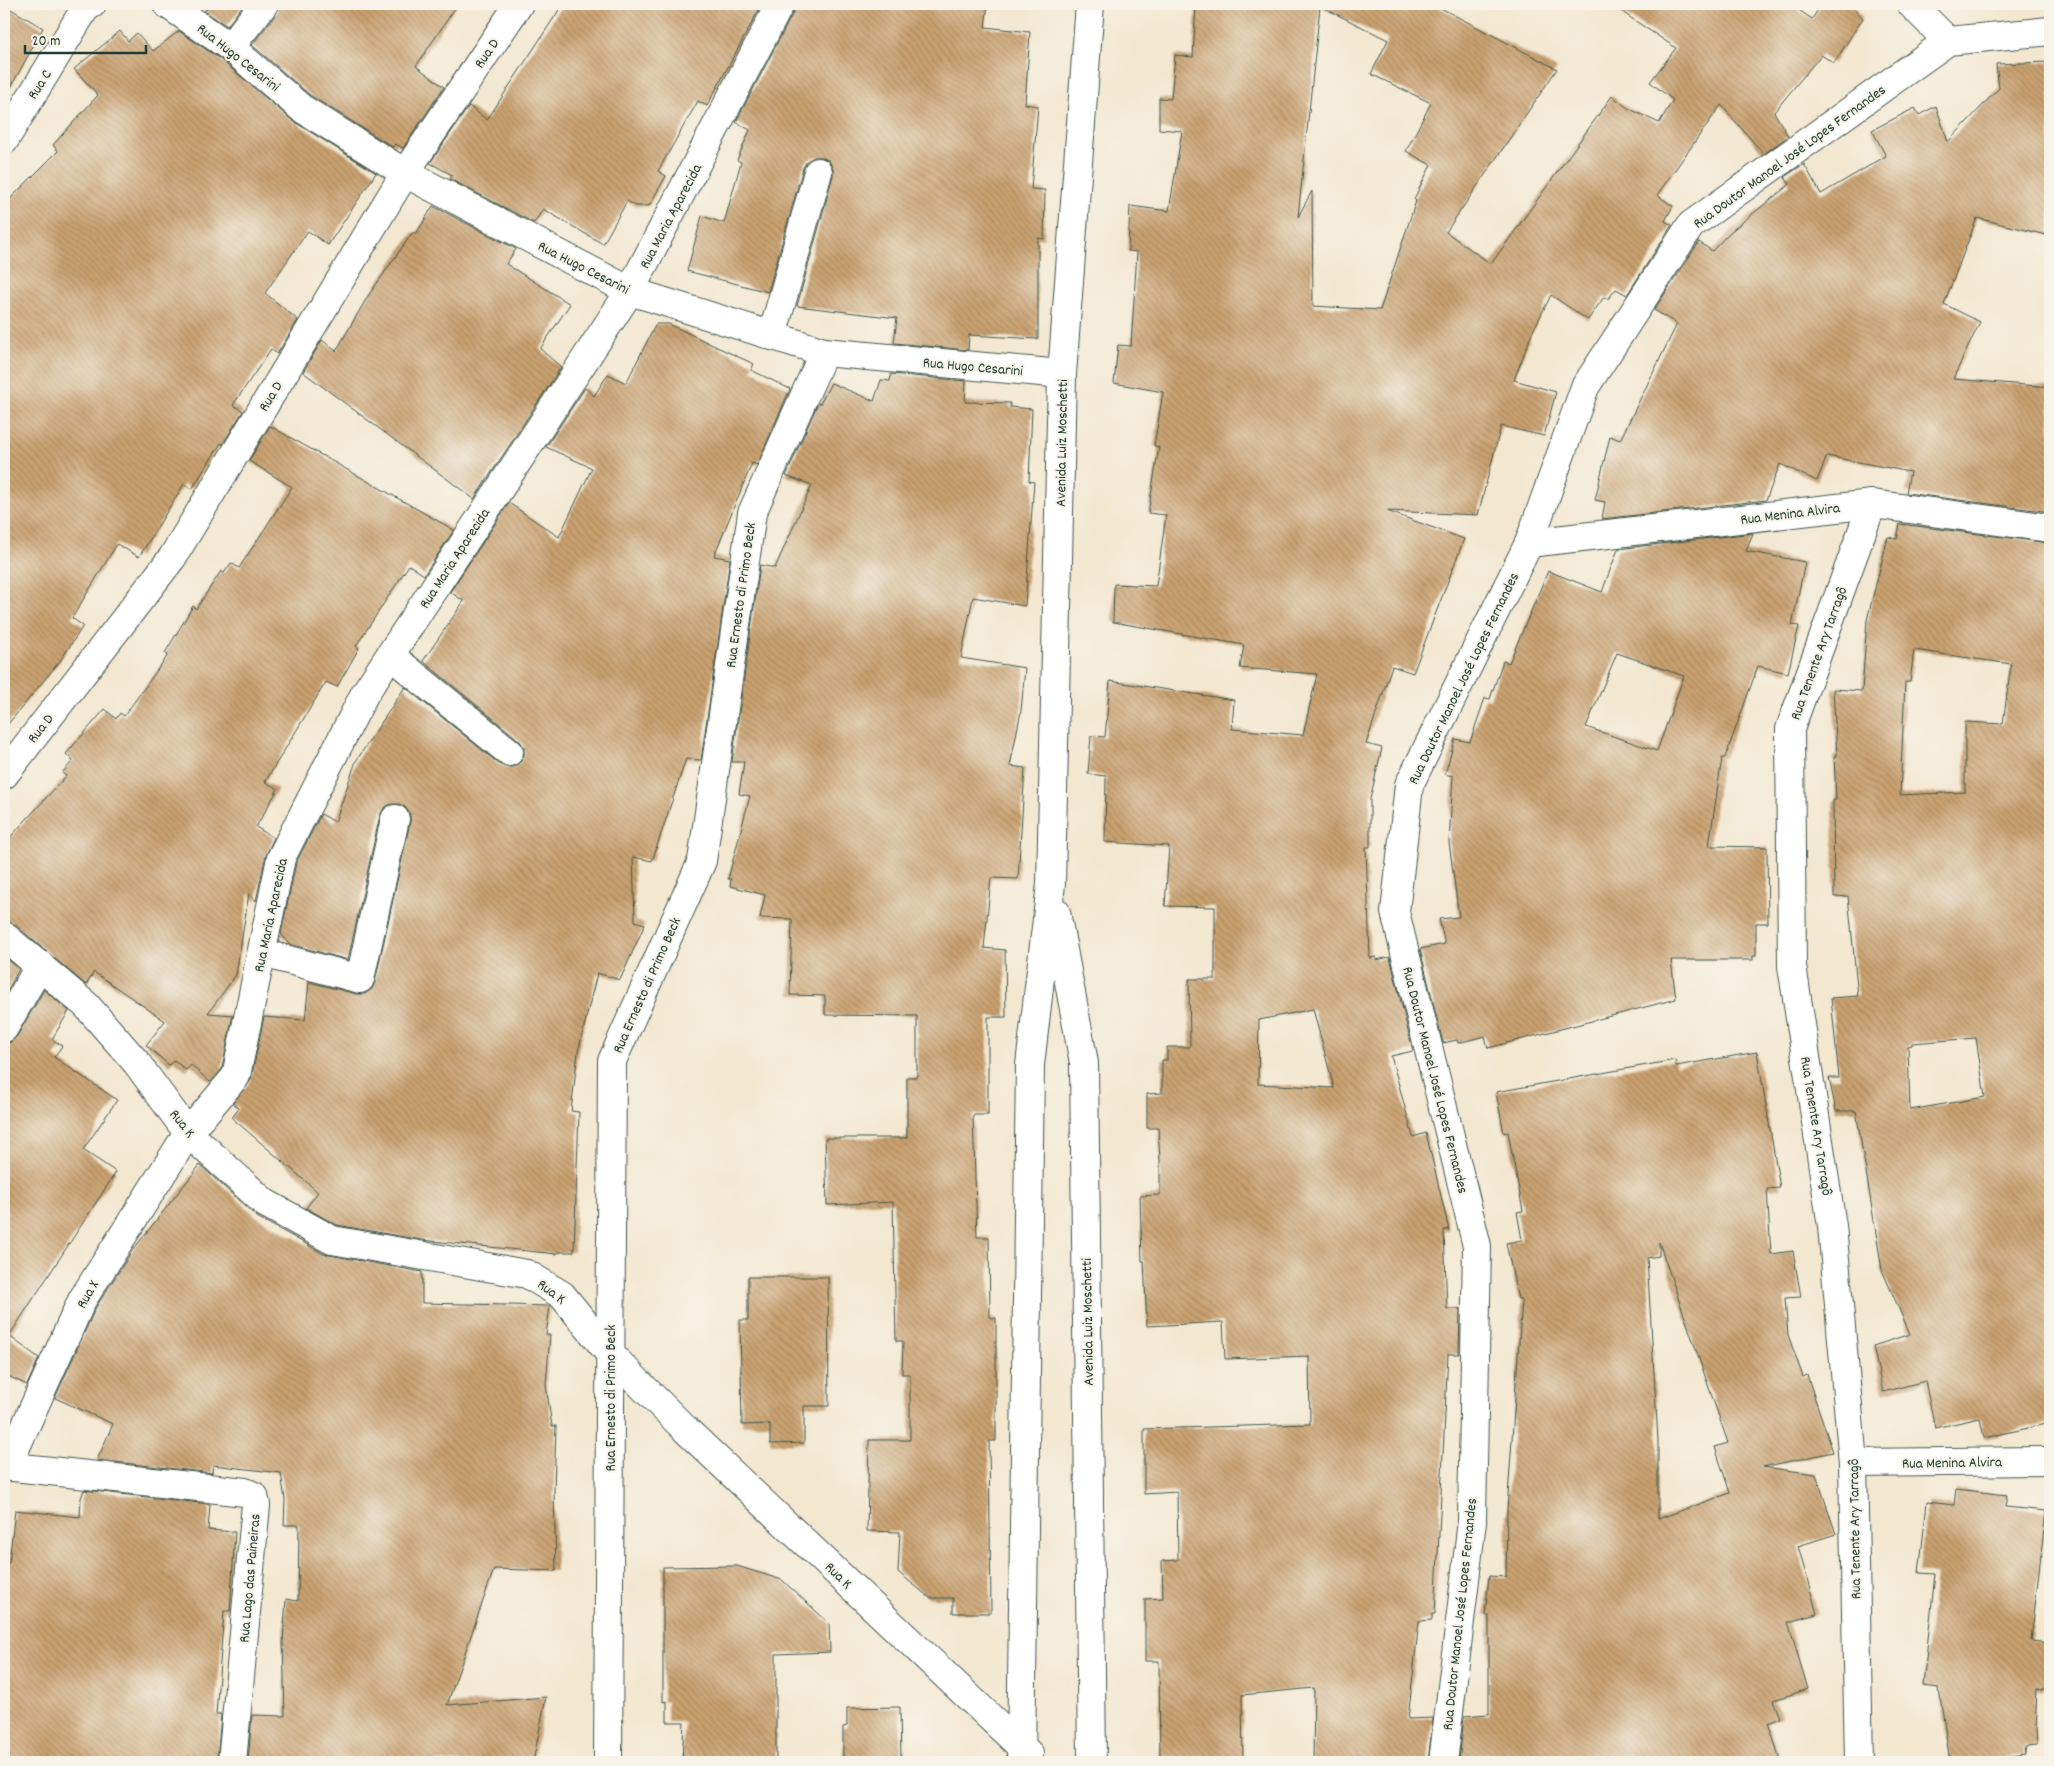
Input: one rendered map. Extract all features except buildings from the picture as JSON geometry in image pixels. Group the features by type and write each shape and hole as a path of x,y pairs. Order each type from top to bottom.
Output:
{"street":[{"name":"Rua C","path":"4,141 86,7 92,4"},
{"name":"Rua Hugo Cesarini","path":"167,4 230,47 301,108 405,173 630,291 824,352 1062,374"},
{"path":"230,47 264,4"},
{"name":"Rua D","path":"4,775 172,558 405,173 519,4"},
{"name":"Rua Maria Aparecida","path":"188,1133 236,1076 281,858 365,693 630,291 780,4"},
{"name":"Avenida Luiz Moschetti","path":"1027,1757 1030,1065 1050,884 1062,374 1090,4"},
{"path":"1911,4 1948,41 2050,31"},
{"name":"Rua Doutor Manoel José Lopes Fernandes","path":"1442,1762 1472,1521 1477,1246 1395,912 1409,785 1529,543 1585,387 1690,226 1948,41"},
{"path":"772,336 818,172"},
{"name":"Rua Ernesto di Primo Beck","path":"608,1762 612,1061 702,861 752,513 824,352"},
{"name":"Rua Menina Alvira","path":"1529,543 1872,504 2050,528"},
{"name":"Rua Tenente Ary Tarragô","path":"1859,1762 1853,1463 1832,1226 1792,966 1790,729 1872,504"},
{"path":"390,655 509,752"},
{"path":"262,953 360,979 395,820"},
{"name":"Avenida Luiz Moschetti","path":"1050,884 1084,1063 1092,1762"},
{"name":"Rua K","path":"4,936 86,1005 136,1062 188,1133 265,1203 332,1240 527,1274 562,1295 610,1354 1027,1757"},
{"path":"4,1028 40,965"},
{"name":"Rua X","path":"6,1466 82,1300 188,1133"},
{"name":"Rua Menina Alvira","path":"1853,1463 2050,1462"},
{"name":"Rua Lago das Paineiras","path":"6,1466 245,1492 254,1496 256,1505 232,1762"}]}
